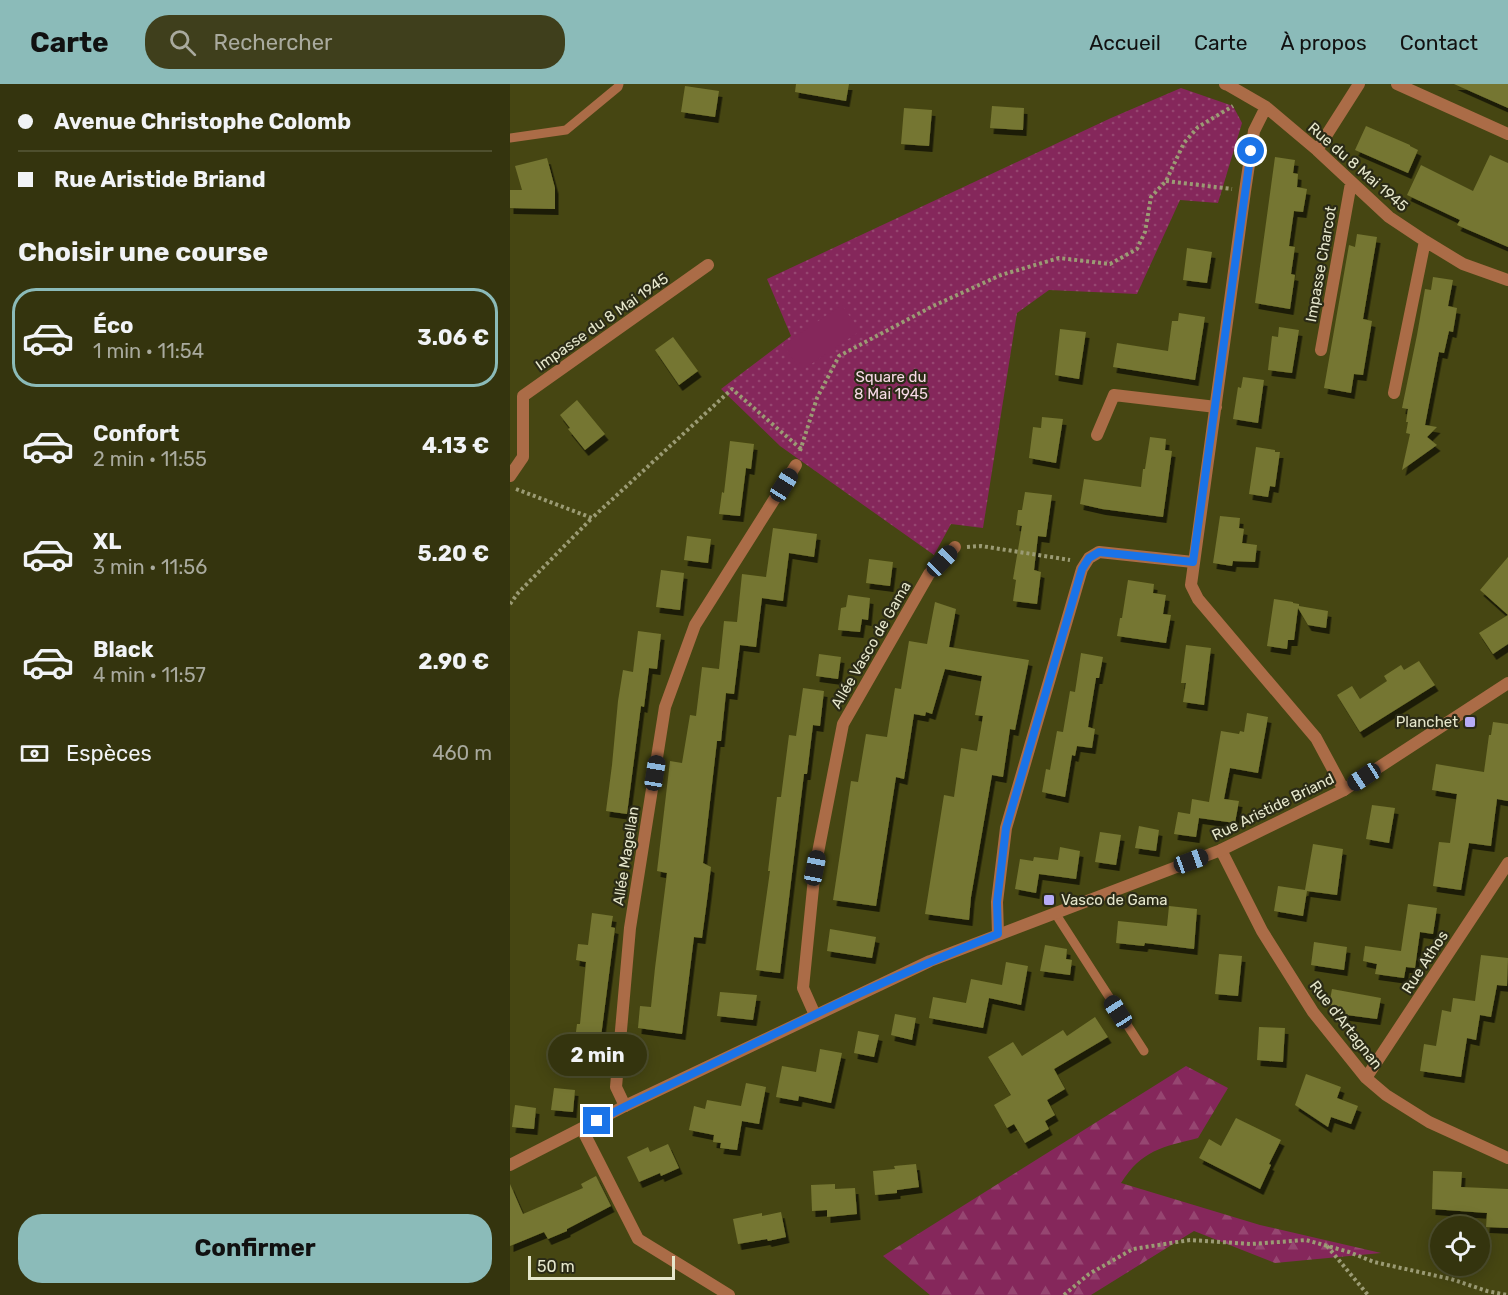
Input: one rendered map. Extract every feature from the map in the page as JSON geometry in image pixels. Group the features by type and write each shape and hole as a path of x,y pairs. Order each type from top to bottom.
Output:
{"street":[{"name":"Rue du 8 Mai 1945","path":"1225,84 1266,106 1389,217 1463,264 1508,280"},
{"path":"1317,150 1359,84"},
{"path":"1397,84 1508,134"},
{"path":"1266,106 1254,131 1191,585 1198,599 1316,738 1344,790"},
{"name":"Impasse Charcot","path":"1321,350 1352,183"},
{"path":"1394,393 1425,241"},
{"name":"Impasse du 8 Mai 1945","path":"510,476 523,457 523,396 708,265"},
{"path":"1097,435 1114,395 1216,407"},
{"name":"Allée Magellan","path":"626,1106 616,1087 630,928 665,707 695,626 796,465"},
{"name":"Allée Vasco de Gama","path":"815,1015 804,988 815,868 843,724 929,574 955,548"},
{"path":"998,934 997,902 1006,828 1082,569 1089,558 1099,552 1193,562"},
{"name":"Rue Aristide Briand","path":"510,1165 626,1106 930,962 1221,850 1344,790 1508,683"},
{"name":"Rue d'Artagnan","path":"1221,850 1262,931 1306,1002 1366,1078 1386,1095 1429,1122 1508,1158"},
{"name":"Rue Athos","path":"1366,1078 1508,863"},
{"path":"582,1129 638,1239 729,1295"}],"lane":[{"path":"510,138 566,130 619,84"},
{"path":"1055,913 1144,1052"}],"path":[{"path":"796,465 817,398 839,356 933,306 1001,275 1059,258 1110,264 1137,249 1145,232 1151,197 1166,181 1185,143 1198,127 1233,106"},
{"path":"1166,181 1214,185"},
{"path":"510,604 518,593 592,518 732,389 801,448"},
{"path":"510,486 592,518"},
{"path":"955,548 981,546 1077,561 1089,558"},
{"path":"1064,1295 1089,1274 1133,1249 1190,1240 1251,1244 1306,1240 1349,1252 1374,1262 1442,1277 1507,1295"},
{"path":"1326,1245 1368,1295"}],"green space":[{"name":"Square du 8 Mai 1945","path":"1181,88 1233,106 1242,123 1218,203 1180,200 1137,294 1049,290 1017,313 983,528 951,524 934,555 780,446 721,389 791,336 767,279 1111,118"},
{"path":"842,305 860,331 801,371 783,345"},
{"path":"1186,1066 1228,1088 1198,1138 1163,1147 1145,1157 1137,1163 1121,1183 1260,1225 1381,1253 1275,1263 1194,1231 1091,1295 930,1295 883,1256"}],"building":[{"path":"796,84 849,84 846,101 795,92"},
{"path":"1454,84 1508,84 1508,108"},
{"path":"685,86 719,91 715,117 681,112"},
{"path":"992,106 1024,108 1023,130 990,128"},
{"path":"904,108 932,110 929,146 901,144"},
{"path":"1366,126 1418,150 1408,173 1355,150"},
{"path":"1490,155 1508,163 1508,247 1457,225 1460,220 1407,195 1421,165 1473,191"},
{"path":"1275,157 1295,160 1293,173 1298,174 1297,187 1307,189 1303,212 1294,211 1289,246 1295,247 1291,274 1295,275 1290,309 1255,303"},
{"path":"547,158 555,188 555,209 510,208 510,190 522,190 515,166"},
{"path":"1357,234 1377,237 1363,319 1372,321 1363,375 1354,374 1351,393 1324,388 1349,245 1355,247"},
{"path":"1187,248 1212,252 1207,283 1183,280"},
{"path":"1433,277 1453,280 1448,306 1457,308 1453,332 1449,331 1444,353 1439,352 1425,425 1437,427 1427,437 1437,445 1402,470 1410,434 1406,433 1408,409 1402,408 1425,289 1431,290"},
{"path":"1179,313 1205,317 1195,380 1113,367 1117,343 1168,351 1172,321 1178,321"},
{"path":"1279,327 1299,330 1292,373 1268,370 1272,336 1278,337"},
{"path":"1060,329 1086,332 1079,379 1055,375"},
{"path":"673,337 698,371 679,385 655,350"},
{"path":"1243,377 1264,380 1258,423 1233,419 1238,387 1241,388"},
{"path":"577,400 605,434 585,450 560,415"},
{"path":"1042,417 1063,419 1056,463 1029,458 1033,427 1041,428"},
{"path":"1150,437 1166,439 1165,450 1172,451 1163,517 1080,504 1084,479 1141,487"},
{"path":"730,441 754,444 751,469 746,468 740,516 719,514 722,492 724,493"},
{"path":"1256,447 1280,452 1275,487 1270,486 1268,497 1249,494"},
{"path":"1025,492 1052,495 1046,537 1038,536 1034,570 1041,572 1037,604 1013,601 1016,580 1013,579 1022,526 1016,525 1018,510 1022,510"},
{"path":"1220,516 1240,518 1239,528 1244,529 1242,543 1257,545 1255,562 1233,561 1232,566 1213,563"},
{"path":"773,528 817,534 814,557 789,553 783,601 762,598 756,647 740,645 734,694 726,693 721,741 717,741 703,863 711,867 708,893 702,938 694,937 682,1034 638,1028 640,1006 651,1007 667,873 657,871 670,761 682,763 690,715 696,716 702,667 719,669 724,621 737,622 742,574 766,577"},
{"path":"687,536 711,539 708,563 684,560"},
{"path":"1508,557 1508,615 1480,590"},
{"path":"869,559 893,562 890,586 866,583"},
{"path":"661,570 684,573 680,610 656,607"},
{"path":"1128,580 1154,584 1153,593 1166,595 1163,614 1171,615 1166,643 1117,636"},
{"path":"848,595 870,598 868,620 862,619 860,632 838,630 841,608 846,607"},
{"path":"1274,599 1328,611 1326,628 1308,625 1298,608 1294,640 1288,640 1287,649 1267,646"},
{"path":"935,602 956,609 949,647 1029,660 1015,730 1010,729 1003,777 992,775 969,920 925,914 944,795 954,797 961,748 977,751 983,716 975,715 982,676 945,669 932,714 926,712 925,716 914,714 904,779 896,777 876,906 833,900 851,781 858,782 866,734 887,737 895,688 901,689 909,641 927,644"},
{"path":"1508,615 1508,644 1493,654 1479,633"},
{"path":"638,631 661,634 657,669 649,668 644,707 641,706 627,814 606,811 623,670 633,672"},
{"path":"1186,645 1211,648 1204,705 1183,702 1186,683 1181,683"},
{"path":"1081,653 1103,657 1099,678 1096,678 1088,727 1095,729 1092,748 1077,746 1075,756 1072,755 1065,797 1042,792 1046,769 1050,770 1057,731 1063,732 1070,691 1075,692"},
{"path":"819,654 841,657 838,679 816,676"},
{"path":"1419,661 1435,685 1360,732 1337,695 1352,686 1360,699 1387,681 1384,676 1401,665 1404,670"},
{"path":"803,688 824,691 820,726 813,725 807,774 804,774 780,973 756,970 770,871 768,871 777,797 781,797 789,735 796,736"},
{"path":"1247,713 1268,717 1258,773 1230,768 1224,799 1239,801 1235,823 1199,818 1196,837 1174,834 1178,812 1190,814 1192,799 1209,802 1221,731 1239,734 1240,731 1244,732"},
{"path":"1493,722 1508,724 1508,801 1497,799 1491,846 1469,843 1461,890 1433,886 1439,842 1450,843 1457,794 1432,790 1436,764 1484,772"},
{"path":"1372,805 1395,808 1389,843 1366,839"},
{"path":"1139,826 1159,830 1156,851 1135,848"},
{"path":"1100,832 1121,835 1116,865 1095,862"},
{"path":"1313,844 1343,849 1337,895 1307,891 1303,916 1274,911 1278,886 1305,890"},
{"path":"1060,847 1080,851 1076,879 1039,874 1036,893 1015,889 1020,859 1033,861 1034,857 1058,860"},
{"path":"1408,904 1437,908 1433,934 1420,932 1415,968 1406,967 1404,978 1375,974 1377,964 1363,961 1365,946 1401,951"},
{"path":"1169,906 1197,909 1194,949 1145,943 1144,946 1116,943 1118,921 1167,926"},
{"path":"592,913 613,916 611,927 615,928 598,1060 581,1058 582,1049 574,1048 577,1024 580,1024 586,962 576,960 578,944 588,945"},
{"path":"830,929 876,937 872,958 827,951"},
{"path":"1314,942 1347,947 1344,970 1311,965"},
{"path":"1045,945 1067,949 1066,959 1072,960 1070,975 1040,971"},
{"path":"1219,954 1242,956 1238,996 1215,994"},
{"path":"1481,955 1508,958 1507,986 1497,985 1491,1017 1480,1015 1476,1040 1467,1038 1461,1077 1420,1071 1424,1044 1436,1046 1442,1010 1451,1012 1453,998 1475,1001"},
{"path":"1006,962 1028,966 1021,1005 989,998 983,1028 929,1018 933,997 966,1003 971,979 1002,985"},
{"path":"1332,989 1381,998 1377,1019 1339,1014 1341,1007 1329,1005"},
{"path":"720,992 757,995 753,1020 717,1016"},
{"path":"895,1014 916,1018 912,1040 891,1035"},
{"path":"1095,1017 1108,1037 1054,1069 1065,1089 1047,1100 1055,1115 1045,1121 1049,1129 1025,1143 1014,1124 1007,1128 994,1105 1011,1095 988,1057 1013,1042 1022,1056 1063,1030 1067,1036"},
{"path":"1259,1027 1285,1028 1283,1062 1257,1060"},
{"path":"858,1031 879,1035 874,1057 854,1053"},
{"path":"820,1049 842,1053 831,1103 799,1096 798,1101 776,1097 782,1066 816,1072"},
{"path":"1306,1074 1341,1087 1337,1098 1358,1106 1351,1124 1331,1117 1328,1127 1295,1105"},
{"path":"746,1083 766,1087 759,1124 742,1121 737,1150 720,1148 721,1143 713,1142 714,1135 689,1130 694,1106 705,1109 707,1100 741,1106"},
{"path":"554,1088 575,1090 573,1112 551,1110"},
{"path":"515,1105 536,1108 534,1129 512,1127"},
{"path":"1236,1118 1281,1140 1260,1189 1199,1158 1209,1139 1221,1146"},
{"path":"668,1144 679,1168 639,1182 627,1157 648,1147 650,1152"},
{"path":"916,1164 919,1187 897,1190 897,1193 875,1195 873,1171"},
{"path":"1433,1171 1462,1172 1461,1187 1508,1189 1508,1228 1490,1227 1490,1216 1487,1216 1487,1213 1432,1209"},
{"path":"596,1176 611,1206 548,1239 544,1232 510,1246 510,1184 523,1214 583,1188 581,1184"},
{"path":"835,1184 835,1189 855,1188 857,1214 827,1217 827,1210 812,1211 811,1185"},
{"path":"781,1212 786,1237 738,1244 733,1219"}],"place":[{"name":"Planchet","path":"1470,722"},
{"name":"Vasco de Gama","path":"1049,900"}],"route":[{"path":"597,1121 872,988 998,934 997,902 1006,828 1082,569 1089,558 1099,552 1193,562 1251,151"}]}
